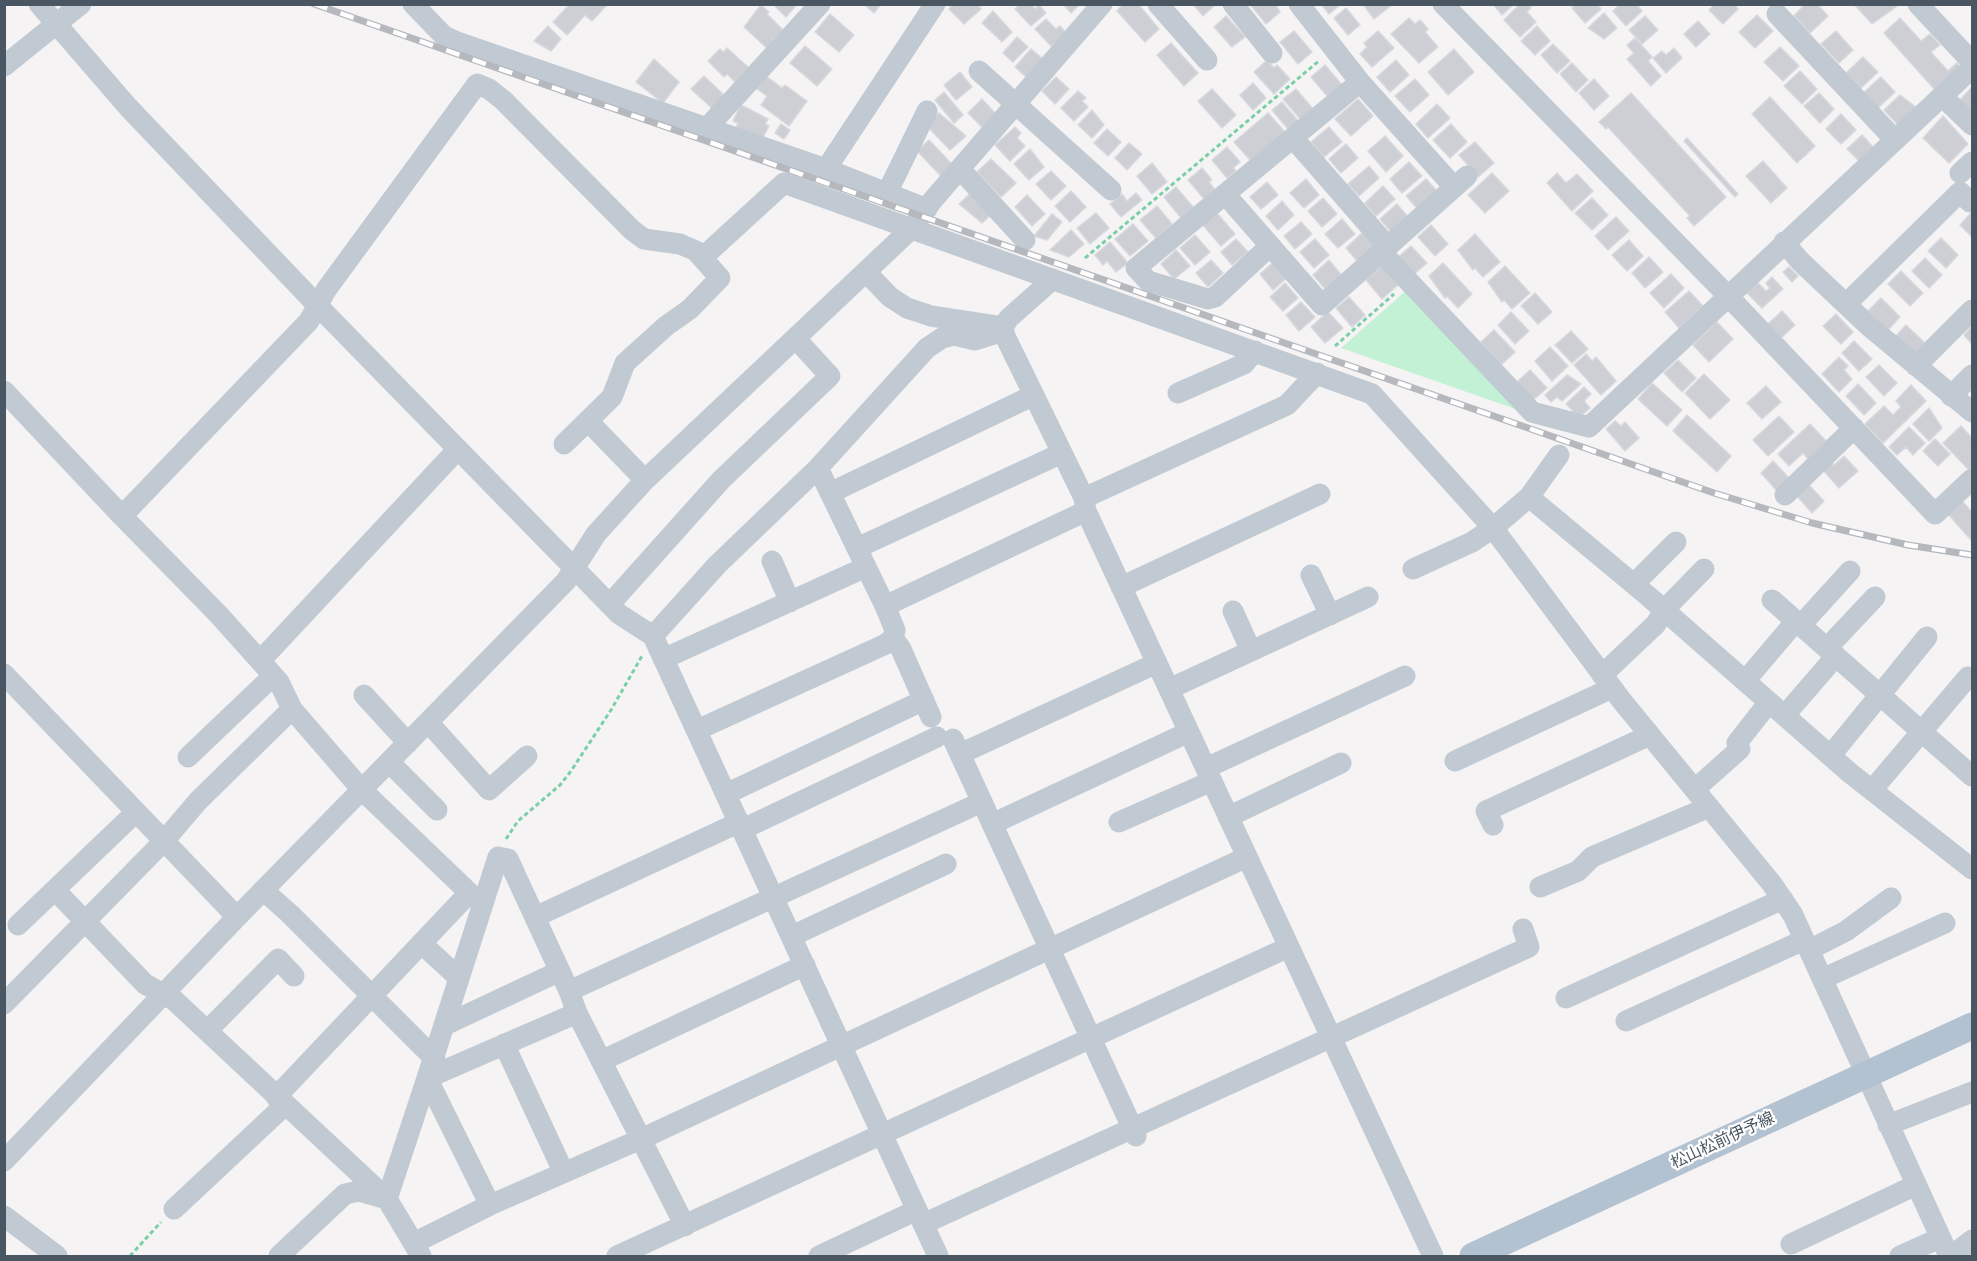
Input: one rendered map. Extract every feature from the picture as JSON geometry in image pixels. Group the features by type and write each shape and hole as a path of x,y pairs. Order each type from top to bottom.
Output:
{"main road":[{"name":"松山松前伊予線","path":"1473,1257 1972,1026"}],"street":[{"path":"39,4 128,107 318,306 610,604 653,636 938,1257"},
{"path":"4,66 81,4"},
{"path":"414,4 444,36 457,42 826,169 927,208"},
{"path":"706,129 820,4"},
{"path":"826,169 935,4"},
{"path":"4,1161 263,890 566,581 596,534 645,480 867,273 912,228 1102,4"},
{"path":"1158,4 1206,60"},
{"path":"1233,4 1272,53"},
{"path":"1225,194 1322,305 1460,181 1360,82 1299,4"},
{"path":"1443,4 1727,295 1935,514 1972,479"},
{"path":"1293,138 1409,282 1532,412 1588,427 1972,69 1918,4"},
{"path":"1778,14 1895,140"},
{"path":"980,71 1111,190"},
{"path":"1270,246 1215,297 1208,299 1148,281 1136,268 1360,82"},
{"path":"122,516 309,321 326,290 477,84 489,89 503,100 632,230 644,239 680,244 696,251 720,278 690,309 625,363 612,397 564,444"},
{"path":"1942,96 1972,125"},
{"path":"887,193 927,111"},
{"path":"960,169 1025,240"},
{"path":"702,258 784,183 1372,394 1493,528 1607,681 1783,899 1807,945 1946,1250"},
{"path":"1846,304 1960,192 1970,202"},
{"path":"1784,242 1846,304 1972,412"},
{"path":"867,273 890,297 907,308 931,316 1004,329"},
{"path":"653,636 717,565 818,468 927,348 942,338 954,335 975,340 1004,329 1009,318 1053,279"},
{"path":"1916,366 1972,310"},
{"path":"1004,329 1121,587 1433,1257"},
{"path":"610,604 721,480 831,376 796,339"},
{"path":"1178,393 1244,364 1255,351"},
{"path":"885,606 1287,405 1317,373"},
{"path":"1951,396 1972,375"},
{"path":"4,391 267,669 292,709 362,790 475,899"},
{"path":"830,493 1034,395"},
{"path":"588,421 645,480"},
{"path":"1785,495 1854,429"},
{"path":"188,757 458,449"},
{"path":"857,548 1062,453"},
{"path":"1413,569 1472,542 1493,528 1529,496 1559,455"},
{"path":"697,730 886,644 893,638 895,630 885,606 818,468"},
{"path":"1121,587 1320,494"},
{"path":"1529,496 1872,790 1972,869"},
{"path":"1634,584 1676,542"},
{"path":"772,561 790,602"},
{"path":"663,659 866,567"},
{"path":"1455,761 1607,681 1656,624 1664,610 1704,569"},
{"path":"1744,681 1850,571"},
{"path":"1311,575 1330,615"},
{"path":"1169,689 1368,597"},
{"path":"1695,789 1740,749 1737,743 1777,709 1831,652 1875,597"},
{"path":"1772,600 1972,776"},
{"path":"1233,612 1251,651"},
{"path":"1831,755 1927,637"},
{"path":"893,638 901,649 941,730 992,824 1135,1132"},
{"path":"726,794 1157,663"},
{"path":"4,674 237,917"},
{"path":"1119,822 1405,676"},
{"path":"1872,790 1968,676"},
{"path":"364,695 408,743"},
{"path":"4,1004 164,841 198,801 292,709"},
{"path":"428,722 489,790 527,756"},
{"path":"534,917 741,826 941,730"},
{"path":"992,824 1189,732"},
{"path":"1492,825 1486,811 1650,735"},
{"path":"389,762 437,810"},
{"path":"1228,817 1341,763"},
{"path":"569,991 971,807"},
{"path":"1540,887 1578,871 1592,857 1709,807"},
{"path":"18,925 136,812"},
{"path":"387,1199 459,978 475,899 498,857 508,860 577,1013 685,1226"},
{"path":"55,890 145,984 174,1000 387,1199 418,1250 490,1205 563,1171 641,1139 1247,857"},
{"path":"792,936 946,864"},
{"path":"263,890 290,914 371,997 431,1069 490,1205"},
{"path":"1626,1021 1807,945 1846,931 1891,898"},
{"path":"174,1209 280,1101 371,997 422,943 475,899"},
{"path":"1566,998 1783,899"},
{"path":"1822,979 1944,923"},
{"path":"819,1257 1135,1132 1331,1037 1529,947 1523,929"},
{"path":"422,943 459,978"},
{"path":"617,1257 1289,947"},
{"path":"207,1031 278,959 294,976"},
{"path":"601,1061 805,965"},
{"path":"445,1025 560,972"},
{"path":"431,1069 504,1044 577,1013"},
{"path":"504,1044 563,1171"},
{"path":"1888,1125 1972,1092"},
{"path":"1791,1244 1916,1185"},
{"path":"279,1257 345,1194 359,1191 387,1199"},
{"path":"4,1216 57,1257"},
{"path":"1900,1257 1946,1250 1972,1240"}],"path":[{"path":"1085,258 1333,48"},
{"path":"1335,346 1409,282"},
{"path":"498,857 510,831 518,821 560,785 571,771 611,710 653,636"},
{"path":"130,1257 174,1209"}],"green space":[{"path":"1409,288 1527,413 1341,348"}],"building":[{"path":"570,4 608,4 592,21 585,15 567,35 553,22"},
{"path":"773,4 797,4 786,17"},
{"path":"864,4 881,4 874,13"},
{"path":"953,4 977,4 981,9 964,24 949,9"},
{"path":"1020,4 1031,4 1035,9 1039,5 1046,13 1031,26 1015,9"},
{"path":"1063,4 1080,4 1071,13"},
{"path":"1123,4 1138,4 1159,29 1145,42 1117,11"},
{"path":"1193,4 1216,4 1203,16"},
{"path":"1250,4 1275,4 1280,12 1266,24"},
{"path":"1321,4 1341,4 1329,14"},
{"path":"1363,4 1393,4 1374,19"},
{"path":"1493,4 1514,4 1502,15"},
{"path":"1520,4 1528,4 1531,8 1527,12 1536,22 1520,37 1504,20"},
{"path":"1576,4 1597,4 1601,9 1585,23 1572,8"},
{"path":"1620,4 1636,4 1642,11 1626,26 1613,11"},
{"path":"1715,4 1734,4 1738,9 1723,24 1709,10"},
{"path":"1805,4 1817,4 1828,16 1810,33 1794,16"},
{"path":"1854,4 1900,4 1872,24"},
{"path":"761,5 783,30 772,41 775,43 769,50 744,27"},
{"path":"1346,8 1360,25 1348,35 1334,18"},
{"path":"993,11 1012,32 1002,42 982,23"},
{"path":"1604,13 1617,28 1604,39 1588,28"},
{"path":"830,14 854,35 839,52 815,32"},
{"path":"1757,15 1773,31 1755,48 1739,32"},
{"path":"1226,16 1245,37 1232,47 1214,27"},
{"path":"1645,16 1658,30 1642,44 1629,30"},
{"path":"1409,18 1415,24 1420,20 1428,29 1425,32 1438,47 1419,63 1391,34"},
{"path":"1900,18 1921,41 1930,34 1940,45 1931,52 1948,71 1957,63 1962,69 1936,91 1884,33"},
{"path":"1046,19 1056,29 1060,26 1066,33 1051,46 1035,29"},
{"path":"1698,21 1710,34 1696,47 1684,34"},
{"path":"548,26 561,39 551,51 534,41"},
{"path":"1537,26 1550,41 1535,55 1521,41"},
{"path":"1294,31 1312,52 1298,64 1280,42"},
{"path":"1378,31 1394,48 1372,67 1360,54 1367,47 1364,43"},
{"path":"1836,31 1853,50 1839,63 1821,44"},
{"path":"1017,37 1028,47 1013,62 1003,53"},
{"path":"1635,38 1652,57 1648,61 1661,76 1651,86 1627,59 1634,53 1627,45"},
{"path":"1171,43 1198,73 1184,86 1157,55"},
{"path":"1553,44 1570,61 1557,73 1541,55"},
{"path":"805,46 832,69 817,86 790,63"},
{"path":"1780,47 1799,66 1783,81 1764,62"},
{"path":"727,48 749,68 735,82 727,74 724,77 708,61 720,49 724,52"},
{"path":"1674,48 1682,58 1666,73 1653,58 1662,51 1666,55"},
{"path":"1031,49 1043,59 1026,77 1015,67"},
{"path":"1454,49 1474,72 1448,95 1428,72"},
{"path":"1863,57 1878,72 1861,88 1846,73"},
{"path":"654,59 679,82 663,103 636,82"},
{"path":"1267,60 1274,68 1277,65 1290,79 1274,94 1254,72"},
{"path":"1396,60 1409,75 1390,92 1377,77"},
{"path":"1572,63 1588,80 1576,92 1560,74"},
{"path":"1325,65 1342,85 1328,97 1311,77"},
{"path":"1800,71 1817,89 1802,104 1784,86"},
{"path":"960,72 972,87 956,100 944,85"},
{"path":"704,76 727,98 715,111 691,89"},
{"path":"766,76 782,88 785,85 807,101 789,126 761,105 767,96 757,89"},
{"path":"1056,77 1069,89 1055,104 1042,91"},
{"path":"1881,77 1895,92 1878,108 1863,93"},
{"path":"1415,79 1429,95 1410,112 1395,96"},
{"path":"1594,79 1609,96 1594,110 1579,93"},
{"path":"1253,83 1266,98 1253,110 1240,95"},
{"path":"1972,87 1972,112 1960,100"},
{"path":"1212,89 1236,115 1222,128 1198,101"},
{"path":"1296,89 1313,109 1301,120 1283,99"},
{"path":"1078,91 1086,98 1082,101 1088,107 1074,121 1061,108"},
{"path":"944,92 963,115 954,123 935,100"},
{"path":"1631,93 1726,197 1694,226 1687,218 1690,216 1608,127 1606,129 1599,122"},
{"path":"1819,93 1834,109 1820,123 1804,106"},
{"path":"1900,95 1917,108 1899,126 1884,110"},
{"path":"1770,97 1815,146 1797,163 1752,114"},
{"path":"982,99 996,114 982,127 968,113"},
{"path":"1358,99 1373,116 1351,136 1335,119"},
{"path":"1282,102 1299,122 1289,130 1272,110"},
{"path":"1437,104 1450,118 1428,138 1416,124"},
{"path":"741,105 768,119 765,124 769,126 761,141 736,128 738,123 733,121"},
{"path":"1092,110 1104,125 1092,138 1078,125"},
{"path":"939,113 966,136 950,150 926,125"},
{"path":"1268,113 1285,132 1251,161 1234,142"},
{"path":"1841,114 1856,130 1841,144 1826,129"},
{"path":"1943,116 1968,144 1949,163 1923,138"},
{"path":"781,124 790,130 784,139 775,133"},
{"path":"1451,124 1467,142 1450,158 1433,140"},
{"path":"1015,127 1021,133 1017,138 1025,146 1010,161 995,145"},
{"path":"1329,127 1342,142 1324,157 1311,142"},
{"path":"1107,129 1121,142 1108,156 1094,143"},
{"path":"1862,135 1874,148 1860,162 1847,149"},
{"path":"1385,136 1403,156 1386,172 1368,151"},
{"path":"1687,138 1738,194 1735,197 1684,141"},
{"path":"929,140 953,165 941,176 917,151"},
{"path":"1475,142 1494,163 1478,177 1459,155"},
{"path":"1129,143 1142,154 1127,170 1115,158"},
{"path":"1346,144 1358,158 1341,173 1329,159"},
{"path":"1227,147 1240,162 1233,168 1236,171 1227,178 1212,160"},
{"path":"1030,149 1044,167 1029,180 1014,164"},
{"path":"991,159 1016,183 1001,197 977,172"},
{"path":"1763,161 1787,188 1771,203 1746,176"},
{"path":"1409,162 1422,176 1402,193 1390,179"},
{"path":"1152,163 1167,182 1152,194 1137,176"},
{"path":"1369,166 1379,178 1359,196 1348,184"},
{"path":"1202,168 1212,180 1209,182 1216,191 1205,200 1188,180"},
{"path":"1051,171 1066,186 1051,200 1036,184"},
{"path":"1492,173 1509,191 1485,213 1468,195"},
{"path":"1557,173 1566,183 1577,174 1593,191 1572,211 1547,183"},
{"path":"1306,179 1319,195 1304,208 1290,193"},
{"path":"1426,179 1438,192 1418,209 1406,196"},
{"path":"1267,182 1278,195 1261,209 1250,197"},
{"path":"1383,186 1395,199 1376,216 1365,203"},
{"path":"1176,187 1194,208 1181,218 1164,197"},
{"path":"973,191 994,212 982,223 959,204"},
{"path":"1071,191 1086,207 1070,222 1055,206"},
{"path":"1136,193 1142,200 1121,217 1110,204 1122,194 1127,201"},
{"path":"1027,195 1045,214 1032,226 1015,207"},
{"path":"1323,198 1337,214 1322,227 1308,211"},
{"path":"1592,198 1608,215 1592,230 1575,213"},
{"path":"1282,201 1294,215 1278,230 1266,216"},
{"path":"1397,204 1409,218 1392,233 1380,219"},
{"path":"1157,206 1172,224 1156,238 1140,220"},
{"path":"1216,212 1235,234 1221,246 1202,224"},
{"path":"1972,212 1972,237 1960,225"},
{"path":"1096,213 1109,228 1090,244 1077,228"},
{"path":"1052,214 1062,222 1047,240 1034,236"},
{"path":"1616,217 1629,231 1608,250 1595,236"},
{"path":"1342,219 1355,234 1338,248 1325,234"},
{"path":"1301,222 1312,234 1295,249 1284,236"},
{"path":"1133,224 1148,241 1130,256 1115,239"},
{"path":"1431,225 1448,244 1435,256 1418,237"},
{"path":"1071,230 1084,244 1069,257 1050,250"},
{"path":"1362,233 1375,247 1358,262 1346,248"},
{"path":"1475,234 1500,262 1483,277 1475,268 1473,270 1458,250"},
{"path":"1195,235 1210,252 1195,265 1180,248"},
{"path":"1941,238 1958,255 1946,268 1928,251"},
{"path":"1236,239 1248,252 1232,265 1221,252"},
{"path":"1315,239 1329,255 1314,268 1300,252"},
{"path":"1629,240 1643,256 1627,271 1612,255"},
{"path":"1110,242 1128,263 1116,272 1107,261 1103,265 1095,255"},
{"path":"1411,246 1427,263 1413,275 1397,258"},
{"path":"1176,250 1190,266 1174,279 1161,264"},
{"path":"1649,257 1663,272 1645,288 1632,273"},
{"path":"1925,258 1942,275 1929,288 1912,271"},
{"path":"1211,260 1223,273 1208,287 1196,273"},
{"path":"1276,260 1290,275 1273,290 1260,274"},
{"path":"1329,260 1343,277 1327,291 1313,275"},
{"path":"1443,263 1472,294 1458,308 1447,296 1445,298 1429,276"},
{"path":"1382,266 1398,285 1382,299 1366,280"},
{"path":"1505,266 1530,293 1512,309 1504,300 1502,302 1488,282"},
{"path":"1789,267 1798,276 1792,282 1783,272"},
{"path":"1901,271 1923,293 1910,306 1888,284"},
{"path":"1671,274 1684,288 1664,308 1650,293"},
{"path":"1772,277 1783,289 1762,308 1747,293 1758,283 1766,291 1770,288 1766,283"},
{"path":"1285,283 1298,298 1283,311 1270,297"},
{"path":"1689,291 1703,306 1679,328 1665,312"},
{"path":"1535,293 1552,312 1538,324 1521,306"},
{"path":"1349,297 1365,315 1352,327 1336,308"},
{"path":"1881,298 1900,317 1888,330 1868,311"},
{"path":"1301,302 1315,317 1299,331 1286,315"},
{"path":"1782,311 1795,325 1781,338 1768,324"},
{"path":"1328,312 1343,328 1325,343 1311,327"},
{"path":"1511,312 1529,331 1515,344 1498,325"},
{"path":"1836,314 1853,332 1841,344 1823,326"},
{"path":"1717,322 1733,339 1709,362 1693,345"},
{"path":"1906,325 1926,344 1916,355 1896,336"},
{"path":"1972,326 1972,344 1964,335"},
{"path":"1494,330 1515,352 1501,365 1481,342"},
{"path":"1571,331 1588,349 1572,363 1555,345"},
{"path":"1854,341 1872,359 1859,371 1842,353"},
{"path":"1550,347 1568,366 1552,381 1535,361"},
{"path":"1586,354 1592,361 1596,357 1616,381 1601,395 1574,365"},
{"path":"1839,357 1848,366 1844,370 1852,379 1839,392 1822,374"},
{"path":"1678,360 1696,378 1682,392 1664,373"},
{"path":"1879,365 1897,383 1884,396 1866,377"},
{"path":"1530,370 1547,388 1532,401 1516,383"},
{"path":"1704,374 1730,400 1710,419 1685,393"},
{"path":"1567,375 1581,384 1562,401 1557,397 1551,402 1545,395"},
{"path":"1652,383 1682,410 1667,426 1638,399"},
{"path":"1858,384 1876,403 1864,415 1846,396"},
{"path":"1911,385 1926,401 1883,443 1865,424 1884,406 1893,415 1901,407 1896,401"},
{"path":"1766,386 1781,402 1762,419 1747,403"},
{"path":"1584,387 1591,394 1584,401 1590,408 1575,421 1569,414 1573,411 1566,404"},
{"path":"1929,408 1942,428 1929,441 1913,424"},
{"path":"1687,415 1731,456 1717,472 1673,431"},
{"path":"1779,416 1794,432 1768,456 1753,440"},
{"path":"1615,421 1621,426 1625,422 1639,438 1625,451 1606,429"},
{"path":"1810,424 1826,441 1808,459 1803,453 1789,466 1778,454"},
{"path":"1961,426 1972,438 1971,472 1943,443"},
{"path":"1909,427 1925,443 1913,455 1906,447 1897,455 1889,447"},
{"path":"1935,439 1950,454 1938,466 1923,451"},
{"path":"1844,456 1858,471 1839,488 1823,470 1831,462 1834,465"},
{"path":"1773,461 1790,479 1777,491 1761,473"},
{"path":"1809,485 1824,501 1812,513 1797,496"},
{"path":"1962,501 1972,512 1971,540 1948,514"}],"railway":[{"path":"314,4 1714,493 1812,523 1908,545 1972,555"}]}
